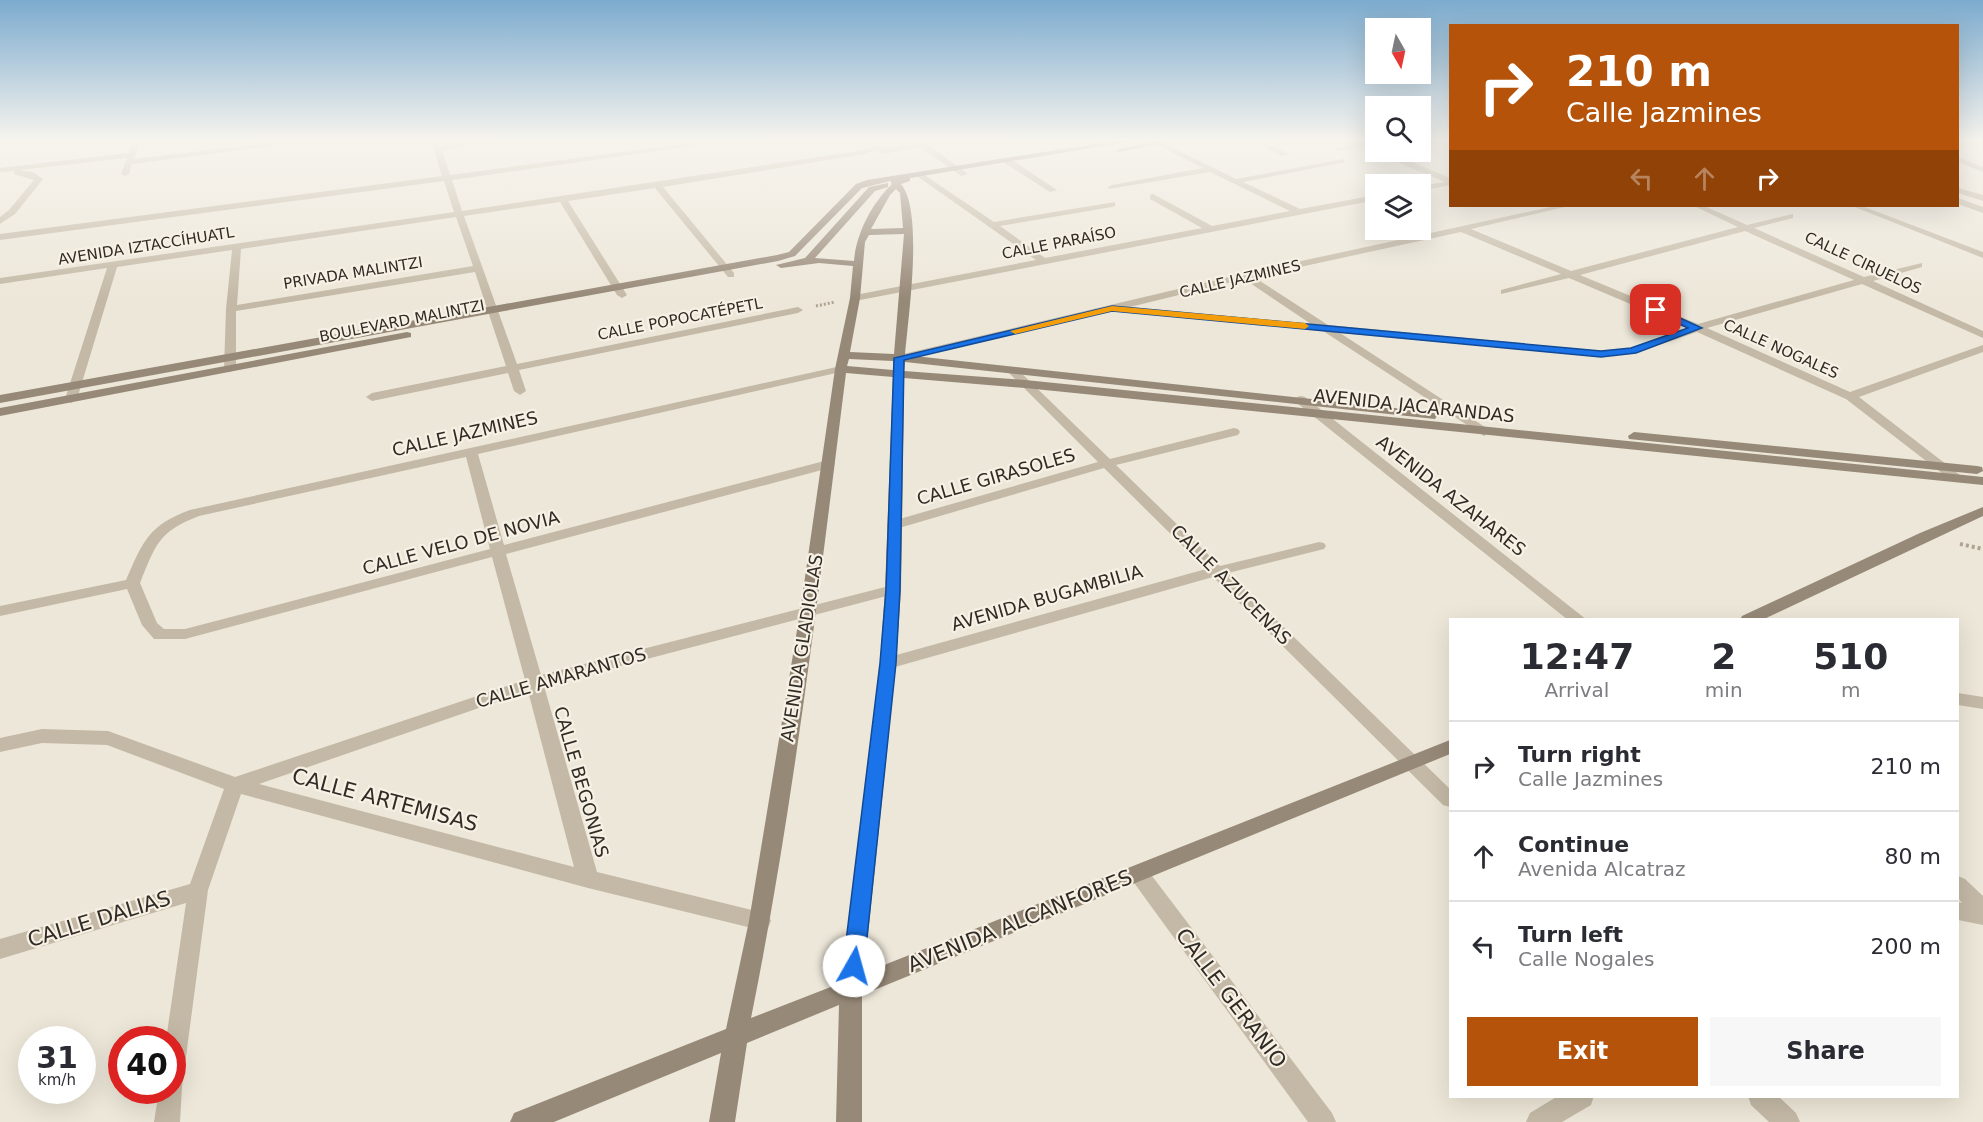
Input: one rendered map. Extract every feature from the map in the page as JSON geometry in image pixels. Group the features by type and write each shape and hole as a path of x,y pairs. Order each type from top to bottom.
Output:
{"street":[{"path":"0,221 12,212 27,193"},
{"path":"0,237 336,193"},
{"path":"452,193 496,313 519,391"},
{"name":"AVENIDA IZTACCÍHUATL","path":"0,281 596,193"},
{"path":"664,193 728,271 792,254 854,193"},
{"path":"809,259 868,193"},
{"name":"AVENIDA GLADIOLAS","path":"722,1122 736,1036 760,921 808,612 843,362 855,298 860,242 886,193"},
{"path":"849,1122 851,990 888,663 893,590 900,366 909,231 904,193"},
{"path":"948,193 1043,261"},
{"path":"1261,193 1299,212"},
{"path":"1968,193 1983,198"},
{"path":"1153,197 1211,229"},
{"path":"562,198 619,291"},
{"name":"CALLE PARAÍSO","path":"855,298 1365,199"},
{"path":"1959,201 1983,210"},
{"path":"993,225 1112,204"},
{"name":"CALLE JAZMINES","path":"900,366 1112,308 1561,207"},
{"name":"CALLE CIRUELOS","path":"1700,207 1983,335"},
{"path":"1859,207 1983,255"},
{"path":"1505,292 1790,216"},
{"name":"CALLE NOGALES","path":"1462,229 1573,274 1850,396 1957,478"},
{"path":"866,232 909,231"},
{"path":"230,369 231,309 237,245"},
{"name":"BOULEVARD MALINTZI","path":"0,399 230,356 496,313 728,271 809,259 857,264"},
{"path":"70,399 113,264"},
{"path":"1112,308 1601,354 1632,351 1697,328 1919,264"},
{"name":"PRIVADA MALINTZI","path":"231,309 479,268"},
{"path":"1246,276 1484,432"},
{"name":"CALLE POPOCATÉPETL","path":"372,397 798,310"},
{"name":"BOULEVARD MALINTZI","path":"0,412 230,369 496,313"},
{"path":"1850,396 1983,348"},
{"name":"CALLE JAZMINES","path":"132,583 155,533 169,522 195,513 471,452 843,362"},
{"name":"AVENIDA JACARANDAS","path":"843,362 1012,369 1466,420 1983,471"},
{"name":"AVENIDA JACARANDAS","path":"900,366 1025,384 1983,481"},
{"name":"CALLE AZUCENAS","path":"1012,369 1449,799"},
{"name":"AVENIDA AZAHARES","path":"1301,400 1576,618"},
{"name":"CALLE GIRASOLES","path":"894,525 1108,463 1234,432"},
{"name":"CALLE BEGONIAS","path":"471,452 588,879"},
{"name":"CALLE VELO DE NOVIA","path":"132,583 150,625 160,635 185,634 498,554 828,465"},
{"path":"1752,618 1983,511"},
{"name":"AVENIDA BUGAMBILIA","path":"888,663 1217,571 1319,546"},
{"path":"0,611 132,583"},
{"name":"CALLE AMARANTOS","path":"235,785 533,683 893,590"},
{"path":"1959,699 1983,703"},
{"name":"CALLE ARTEMISAS","path":"0,745 42,736 108,738 235,785 588,879 760,921"},
{"name":"AVENIDA ALCANFORES","path":"523,1122 1449,747"},
{"path":"179,1026 198,890 235,785"},
{"name":"CALLE GERANIO","path":"1139,873 1323,1122"},
{"path":"1959,886 1983,910"},
{"name":"CALLE DALIAS","path":"0,949 198,890"},
{"path":"1959,911 1983,916"},
{"path":"1539,1122 1579,1098"},
{"path":"1762,1098 1787,1122"},
{"path":"167,1122 169,1104"}],"path":[{"path":"798,310 855,298"}],"slow traffic":[{"path":"1015,331 1112,308 1305,326"}],"route":[{"path":"854,966 888,663 893,590 899,358 1112,308 1601,354 1632,351 1697,328 1656,310"}]}
